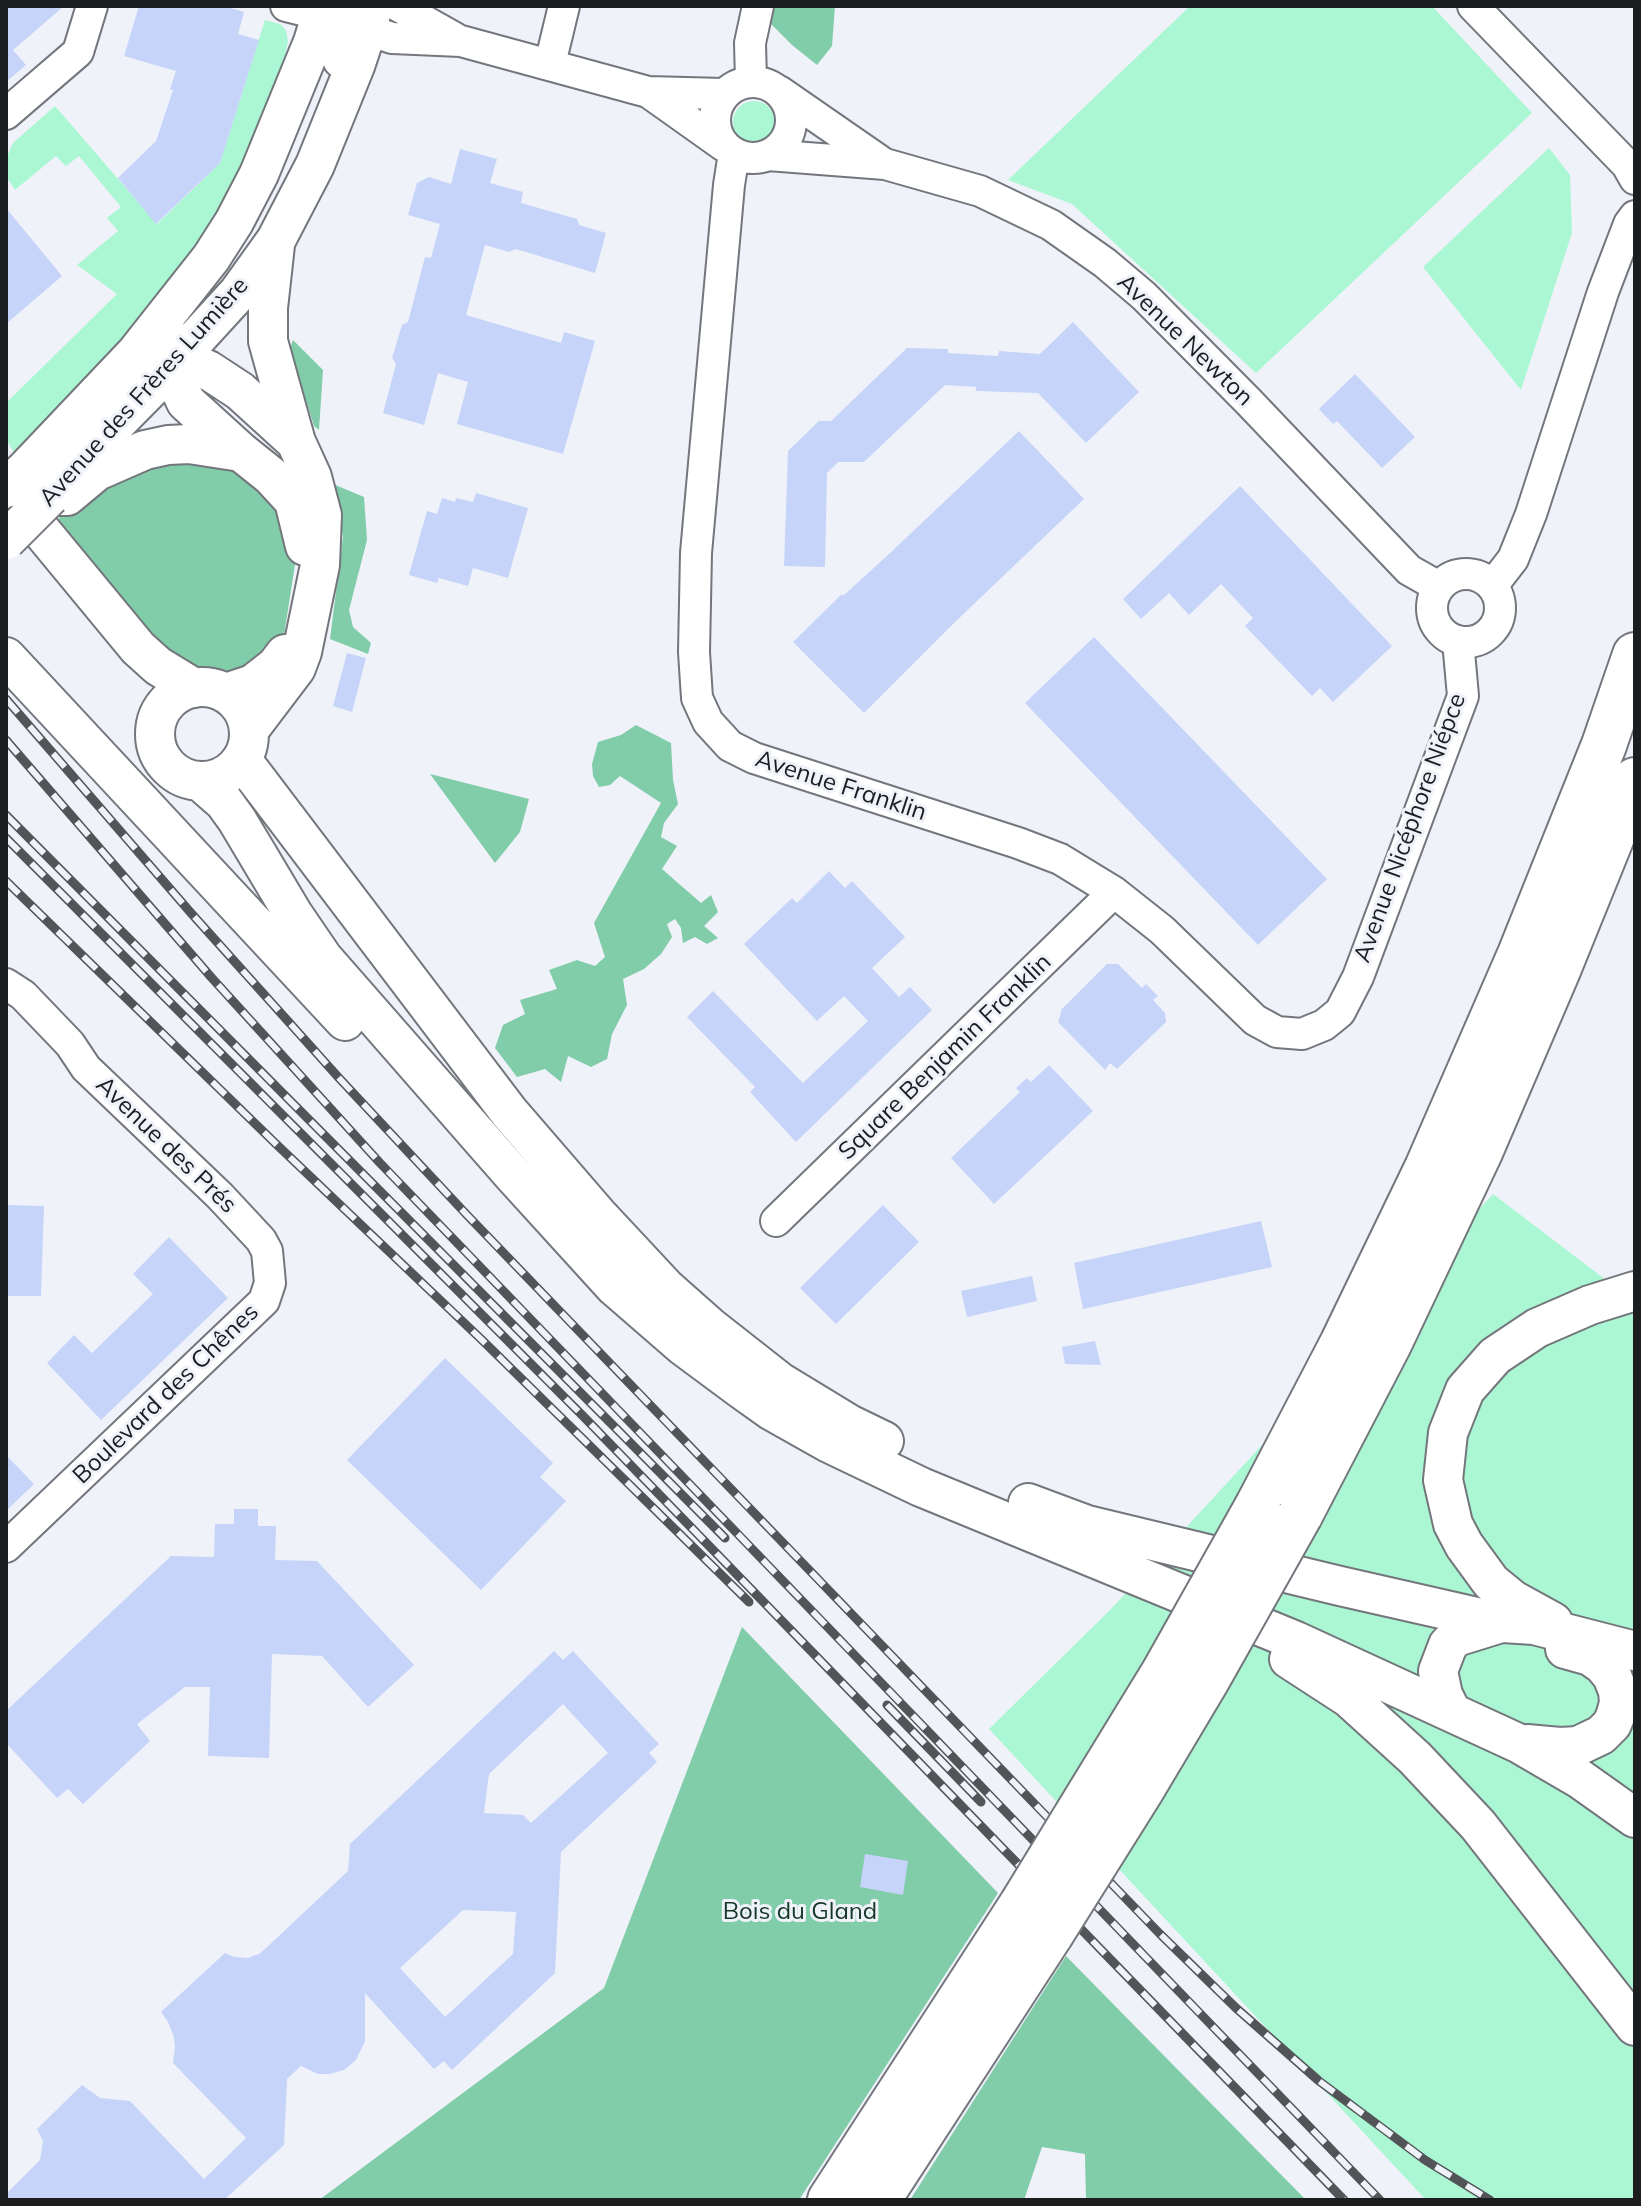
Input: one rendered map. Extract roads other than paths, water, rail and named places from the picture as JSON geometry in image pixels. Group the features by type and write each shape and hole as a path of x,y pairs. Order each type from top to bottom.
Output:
{"highway":[{"path":"878,2200 1036,1919 1149,1697 1258,1505 1342,1344 1427,1168 1527,937 1604,745 1635,655"},
{"path":"830,2200 1199,1694 1300,1515 1389,1344 1480,1152 1635,780"}],"main road":[{"name":"Avenue des Frères Lumière","path":"22,486 56,484 238,293 276,240 315,165 340,13"},
{"name":"Avenue des Frères Lumière","path":"6,540 22,486 162,324 234,222 259,174 313,42 340,13"},
{"path":"6,519 146,684 157,718 157,748 163,761 174,772 201,782 224,776 234,769 245,745 296,668 320,565 322,515 312,477 296,442 268,341 268,308 276,240"},
{"path":"157,718 171,698 182,691 253,684 276,666 288,649 305,544 294,501 271,476 186,402 176,381 184,324 209,284 211,258"},
{"path":"136,353 179,357 208,370 240,391 296,442"},
{"path":"22,486 67,496 97,471 145,450 168,445 189,444 241,452"},
{"path":"22,486 138,648 158,666 237,703 245,715 245,745 509,1112 666,1288 780,1382 849,1424 957,1476 1087,1525 1340,1586 1503,1623 1534,1625 1635,1651"},
{"path":"6,657 556,1249 615,1287"},
{"path":"201,782 224,802 237,820 323,958 513,1175 615,1287 683,1346 741,1389 772,1411 827,1442 921,1487 1296,1641 1520,1744 1580,1779 1635,1818"},
{"path":"1584,1639 1513,1600 1491,1582 1464,1545 1453,1524 1443,1480 1448,1433 1465,1390 1495,1356 1537,1328 1590,1305 1635,1291"},
{"path":"1170,1588 1349,1698 1415,1758 1478,1825 1635,2026"},
{"path":"1451,1711 1438,1671 1448,1645 1456,1637 1503,1623 1532,1639 1590,1656 1603,1665 1612,1676 1619,1703 1612,1724 1601,1735 1578,1746 1520,1744"}],"street":[{"path":"6,114 78,52 92,6"},
{"name":"Avenue Newton","path":"398,6 461,41"},
{"path":"550,64 564,6"},
{"path":"729,150 718,136 715,114 738,87 758,6"},
{"path":"1473,6 1627,165 1635,179"},
{"name":"Avenue Newton","path":"340,13 392,38 461,41 648,92 771,85 885,164"},
{"path":"768,155 779,149 791,126 787,101 779,91"},
{"name":"Avenue Newton","path":"648,92 729,150 745,157 768,155 885,164 980,191 1051,225 1105,263 1144,296 1409,570 1439,587"},
{"name":"Avenue Franklin","path":"729,150 729,185 696,553 694,672 697,698 708,722 730,746 754,758 1060,859 1114,892 1162,930 1255,1020 1277,1032 1302,1034 1324,1025 1340,1012"},
{"path":"1492,586 1513,559 1531,514 1603,292 1629,224 1635,216"},
{"path":"1465,574 1484,579 1492,586 1500,605 1499,616 1488,634 1479,639 1458,641 1440,629 1433,608 1439,587 1455,576 1465,574"},
{"name":"Avenue Nicéphore Niépce","path":"1340,1012 1358,977 1463,696 1458,641"},
{"name":"Square Benjamin Franklin","path":"776,1221 1114,892"},
{"name":"Avenue des Prés","path":"6,984 23,995 70,1044 86,1068 245,1222"},
{"name":"Avenue des Prés","path":"6,1009 60,1054 86,1068"},
{"name":"Boulevard des Chênes","path":"6,1547 264,1301 270,1283 267,1251 245,1222"}],"railway":[{"path":"6,699 191,913 467,1215 1160,1934 1236,2008 1319,2081 1425,2160 1490,2200"},
{"path":"6,740 211,977 380,1163 1380,2200"},
{"path":"6,815 725,1538"},
{"path":"6,838 583,1416 1344,2200"},
{"path":"6,881 749,1602"},
{"path":"887,1705 981,1802"}],"park label":[{"name":"Bois du Gland","path":"800,1912"}]}
